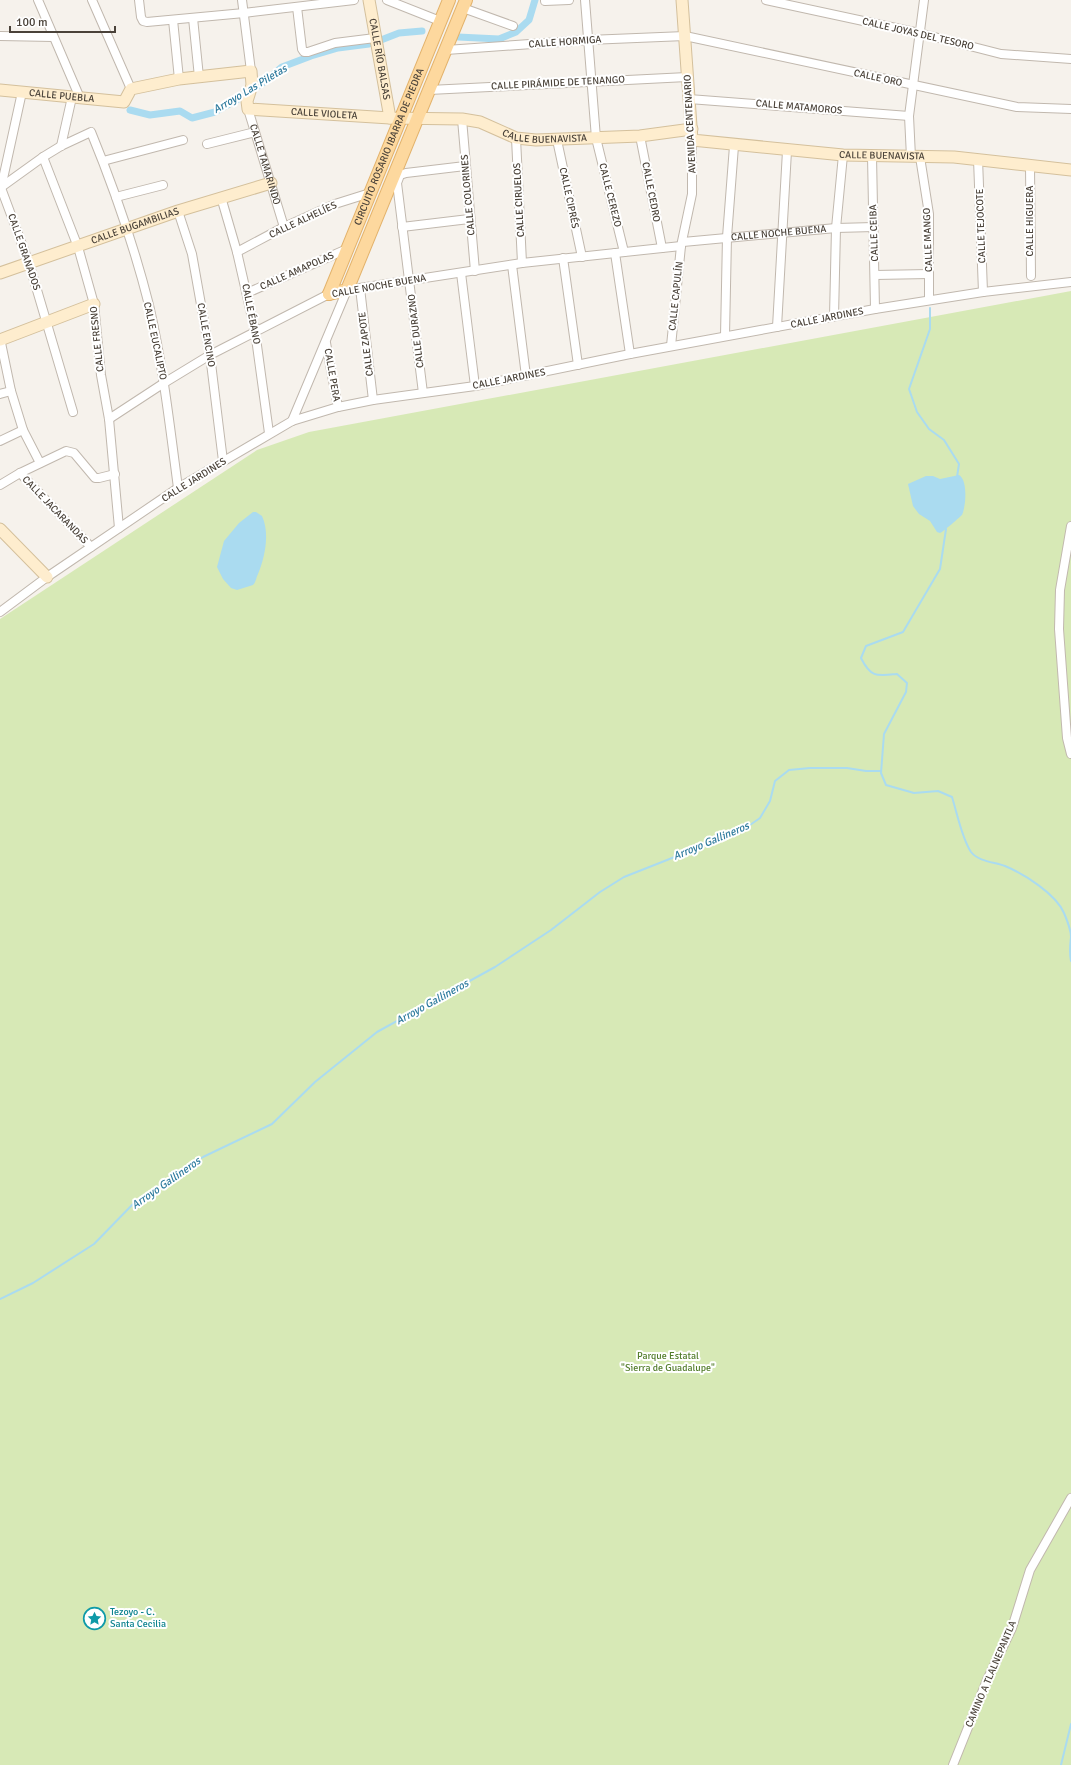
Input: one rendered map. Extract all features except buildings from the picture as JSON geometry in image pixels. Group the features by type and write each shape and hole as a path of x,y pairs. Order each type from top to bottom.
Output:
{"main road":[{"name":"CIRCUITO ROSARIO IBARRA DE PIEDRA","path":"329,294 370,193 395,118 449,0"},
{"path":"347,290 464,4"},
{"name":"CALLE NOCHE BUENA","path":"329,294 347,290"}],"street":[{"path":"1,188 43,157 61,146 76,97 38,0"},
{"path":"92,0 131,89 179,79 251,71"},
{"path":"139,0 141,18 143,21 173,20 244,13 354,0"},
{"path":"242,0 252,85 248,105"},
{"name":"CALLE RÍO BALSAS","path":"369,0 375,38 395,118"},
{"path":"387,0 440,21"},
{"path":"545,2 569,0"},
{"name":"CALLE CEREZO","path":"585,0 596,138 624,252"},
{"name":"AVENIDA CENTENARIO","path":"682,0 686,36 687,78 692,135 692,194 682,244"},
{"name":"CALLE JOYAS DEL TESORO","path":"766,0 919,33 1001,54 1071,59"},
{"name":"CALLE MANGO","path":"924,0 909,116 916,157 929,214 929,300"},
{"path":"464,4 513,26"},
{"path":"297,7 302,49 304,52 335,43 375,38"},
{"path":"193,18 199,77"},
{"path":"173,20 179,79"},
{"path":"0,36 53,37"},
{"name":"CALLE HORMIGA","path":"446,50 588,40 686,36"},
{"name":"CALLE ORO","path":"686,36 1017,107 1071,109"},
{"name":"CALLE PIRÁMIDE DE TENANGO","path":"429,90 687,78"},
{"name":"CALLE PUEBLA","path":"0,90 124,102 131,89"},
{"path":"1,188 22,92"},
{"name":"CALLE MATAMOROS","path":"689,99 909,116"},
{"name":"CALLE VIOLETA","path":"248,105 395,118"},
{"name":"CALLE TAMARINDO","path":"248,105 284,227"},
{"name":"CALLE BUENAVISTA","path":"395,118 462,119 480,122 516,138 557,140 692,135 734,146 787,151 843,155 978,160 1071,170"},
{"name":"CALLE COLORINES","path":"462,119 469,219 475,271"},
{"name":"CALLE EUCALIPTO","path":"61,146 91,132 127,229 149,306 164,383 178,488"},
{"path":"207,144 255,132"},
{"name":"CALLE CEDRO","path":"640,136 662,248"},
{"name":"CALLE CIRUELOS","path":"516,138 522,263"},
{"path":"103,161 183,140"},
{"name":"CALLE CIPRÉS","path":"557,140 582,256"},
{"path":"725,336 727,237 734,146"},
{"path":"777,327 787,151"},
{"path":"834,317 836,228 843,155"},
{"name":"CALLE CEIBA","path":"872,156 875,309"},
{"name":"CALLE FRESNO","path":"43,157 78,247 94,304 101,375 109,419 119,528"},
{"name":"CALLE TEJOCOTE","path":"978,160 983,292"},
{"name":"CALLE DURAZNO","path":"423,393 397,183 400,175 406,173 465,166"},
{"name":"CALLE HIGUERA","path":"1030,166 1031,276"},
{"name":"CALLE BUGAMBILIAS","path":"0,273 178,211 271,183"},
{"path":"116,197 162,185"},
{"name":"CALLE GRANADOS","path":"1,188 29,262 73,412"},
{"name":"CALLE ALHELÍES","path":"237,252 284,227 335,204 370,193"},
{"name":"CALLE ÉBANO","path":"221,197 237,252 255,331 269,433"},
{"name":"CALLE ENCINO","path":"178,211 192,254 210,355 223,461"},
{"path":"402,227 469,219"},
{"name":"CALLE NOCHE BUENA","path":"347,290 522,263 662,248 727,237 836,228 874,227"},
{"name":"CALLE CAPULÍN","path":"671,346 682,244"},
{"name":"CALLE AMAPOLAS","path":"247,293 347,249"},
{"path":"615,253 630,354"},
{"path":"563,258 578,365"},
{"path":"512,265 526,376"},
{"path":"461,273 475,386"},
{"path":"875,275 929,274"},
{"name":"CALLE JARDINES","path":"1,610 178,488 269,433 292,421 338,407 372,400 475,386 671,346 875,309 983,292 1071,282"},
{"name":"CALLE ZAPOTE","path":"360,288 372,400"},
{"path":"292,421 347,290"},
{"name":"CALLE NOCHE BUENA","path":"109,419 210,355 329,294"},
{"path":"40,463 23,430 11,391 0,339 94,304"},
{"name":"CALLE PERA","path":"326,342 338,407"},
{"path":"0,394 11,391"},
{"path":"0,440 23,430"},
{"path":"0,485 20,473 66,451 70,451 94,478 115,474"},
{"name":"CALLE JACARANDAS","path":"20,473 91,547"},
{"path":"1071,526 1060,590 1059,629 1067,738 1071,754"},
{"path":"0,529 47,577"},
{"name":"CAMINO A TLALNEPANTLA","path":"953,1765 987,1680 1012,1628 1030,1570 1071,1498"}],"green space":[{"name":"Parque Estatal \"Sierra de Guadalupe\"","path":"1071,291 1071,1765 0,1765 0,619 257,450 309,432"}],"water":[{"path":"959,475 964,482 965,487 965,500 962,515 940,533 937,532 930,521 919,514 913,506 908,484 926,476 933,476 940,479"},
{"path":"253,512 256,512 262,516 266,530 266,545 261,567 254,584 237,590 231,588 223,579 217,567 224,541 239,523"}],"waterway":[{"name":"Arroyo Las Piletas","path":"458,37 499,39 516,32 529,20 535,0"},
{"name":"Arroyo Las Piletas","path":"381,40 399,33 422,31"},
{"name":"Arroyo Las Piletas","path":"130,110 150,115 180,111 192,118 215,112 264,82 282,67 338,48 369,44"},
{"path":"930,308 930,329 909,389 917,412 929,429 944,440 959,464 957,477"},
{"path":"946,529 940,569 903,632 866,646 861,658 868,669 875,674 897,674 907,683 906,692 884,734 881,773 886,785 914,793 938,791 952,797 962,833 971,852 978,858 1005,866 1030,879 1047,892 1060,906 1069,925 1071,937 1071,961"},
{"name":"Arroyo Gallineros","path":"0,1299 33,1283 94,1244 133,1204 203,1157 272,1124 315,1082 377,1032 495,967 551,930 600,892 624,877 705,845 750,825 760,818 770,801 775,781 789,770 810,768 847,768 866,771 881,771"},
{"path":"1061,1765 1071,1724"}],"place":[{"name":"Tezoyo - C. Santa Cecilia","path":"95,1618"}]}
